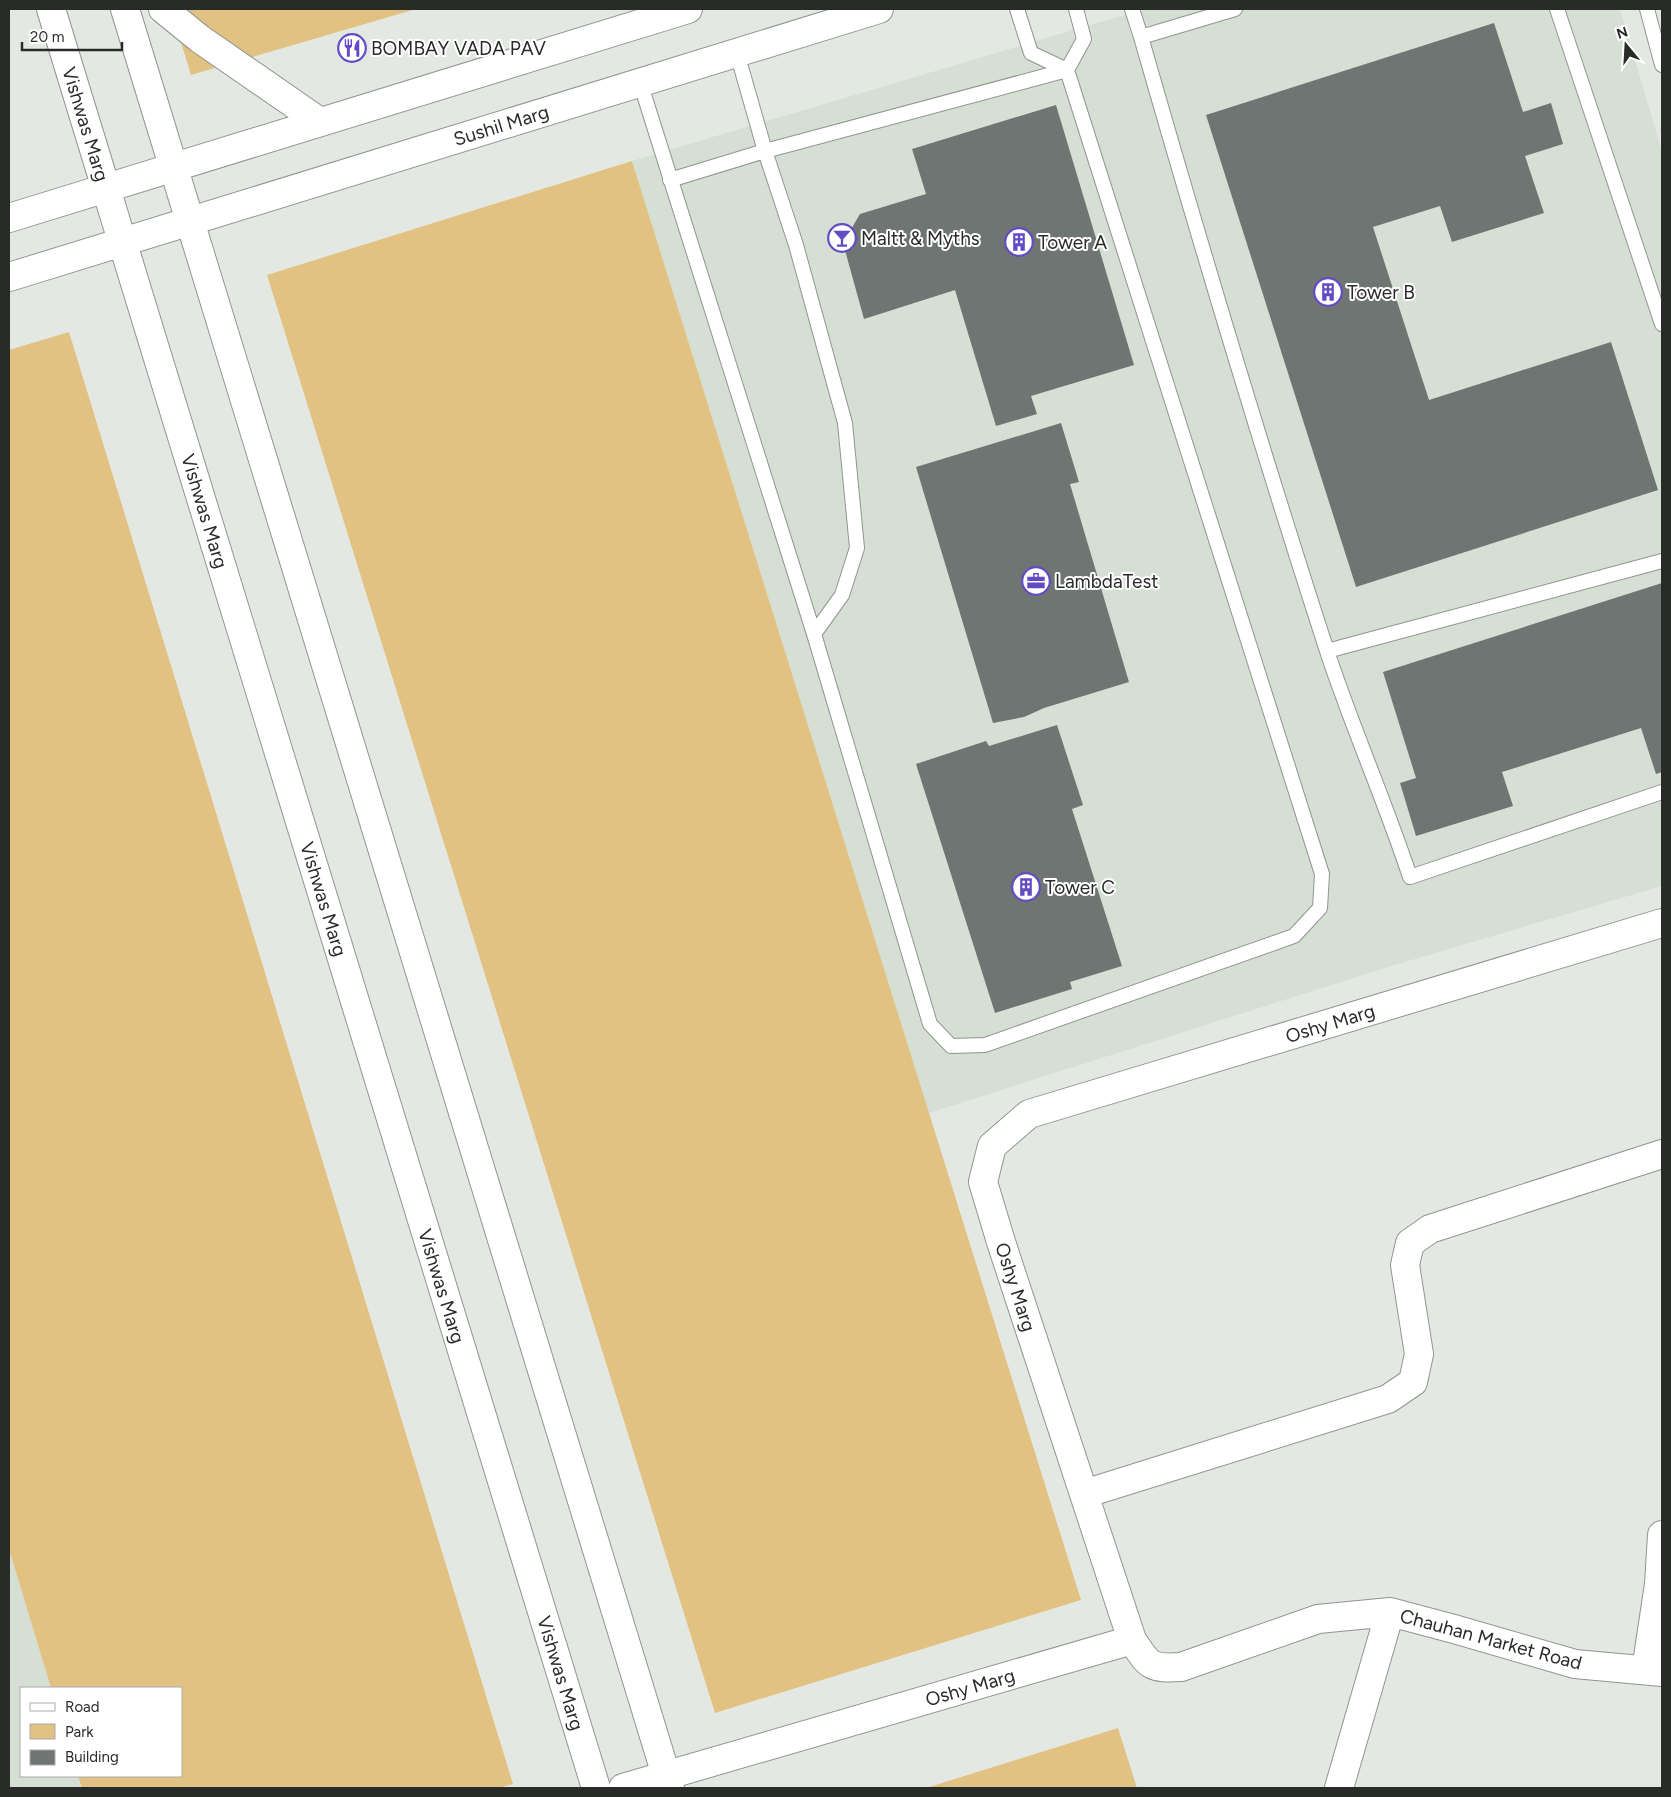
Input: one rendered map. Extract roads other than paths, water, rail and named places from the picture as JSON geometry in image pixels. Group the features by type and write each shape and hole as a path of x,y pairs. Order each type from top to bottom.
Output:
{"street":[{"name":"Vishwas Marg","path":"51,9 596,1788"},
{"path":"125,9 668,1782"},
{"path":"163,9 208,45 320,122"},
{"path":"9,218 320,122 640,16 688,9"},
{"name":"Sushil Marg","path":"9,277 879,9"},
{"name":"Oshy Marg","path":"623,1788 668,1782 1132,1640 983,1182 992,1146 1030,1114 1662,923"},
{"path":"1084,1494 1388,1399 1413,1382 1419,1354 1405,1265 1410,1244 1430,1229 1662,1154"},
{"path":"1654,1671 1662,1535"},
{"path":"1339,1788 1390,1612"},
{"name":"Chauhan Market Road","path":"1132,1640 1146,1662 1160,1668 1181,1667 1318,1619 1390,1612 1575,1664 1654,1671"}],"lane":[{"path":"1017,9 1031,53 1067,70"},
{"path":"640,82 814,634 930,1024 951,1046 985,1045 1294,936 1320,908 1322,874 1067,70 1084,38 1076,9"},
{"path":"1132,9 1206,266 1290,538 1338,685 1393,827 1410,877 1662,792"},
{"path":"1141,37 1235,9"},
{"path":"1557,9 1662,324"},
{"path":"1647,9 1662,65"},
{"path":"737,53 765,151 796,245 845,423 857,548 842,595 814,634"},
{"path":"670,180 765,151 1067,70"},
{"path":"1327,651 1662,561"}],"place":[{"name":"BOMBAY VADA PAV","path":"352,48"},
{"name":"Maltt & Myths","path":"842,238"},
{"name":"Tower A","path":"1019,242"},
{"name":"Tower B","path":"1328,292"},
{"name":"LambdaTest","path":"1036,581"},
{"name":"Tower C","path":"1026,887"}]}
